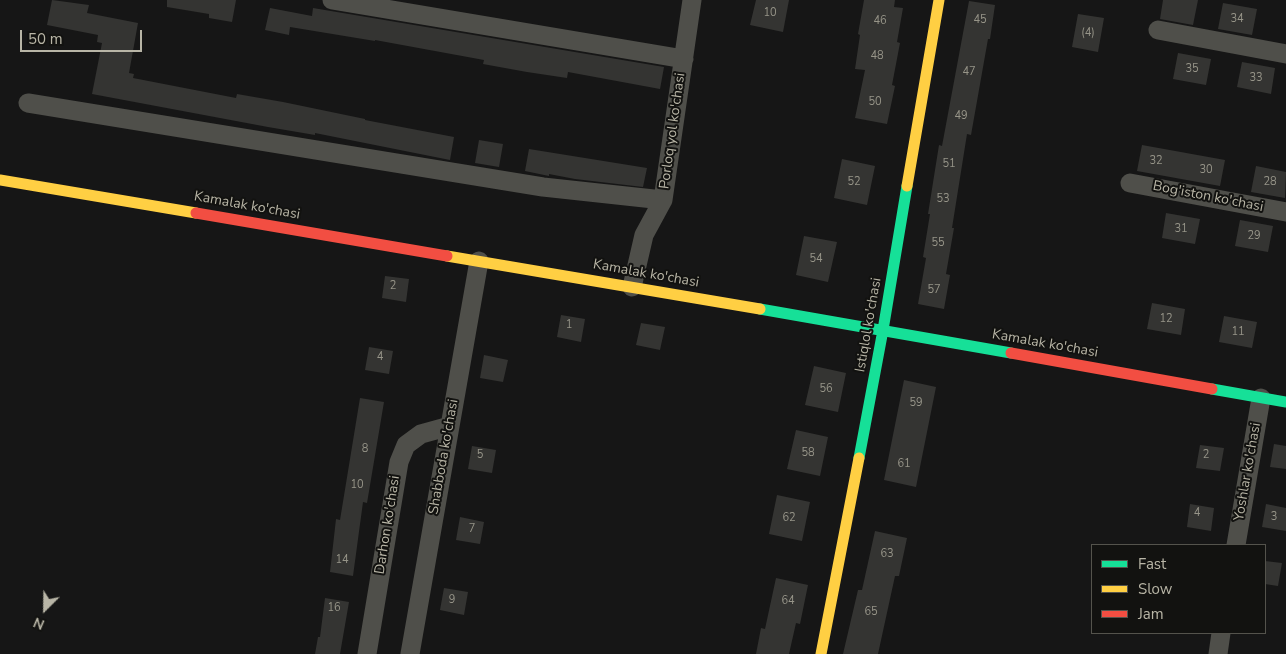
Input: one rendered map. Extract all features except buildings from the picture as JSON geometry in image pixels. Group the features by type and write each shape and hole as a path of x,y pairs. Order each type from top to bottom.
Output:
{"main road":[{"name":"Istiqlol ko'chasi","path":"821,654 884,330 939,0"},
{"name":"Kamalak ko'chasi","path":"0,180 884,330 1286,402"}],"street":[{"path":"332,0 684,59"},
{"name":"Porloq yol ko'chasi","path":"632,287 644,235 663,200 692,0"},
{"path":"1158,30 1286,54"},
{"path":"28,103 543,187 663,200"},
{"name":"Bog'iston ko'chasi","path":"1130,182 1286,212"},
{"name":"Shabboda ko'chasi","path":"410,654 478,261"},
{"name":"Yoshlar ko'chasi","path":"1236,544 1261,398"},
{"name":"Darhon ko'chasi","path":"367,654 399,462 406,445 422,434 450,426"},
{"path":"1218,654 1221,634"}],"traffic: fast":[{"path":"859,458 907,186"},
{"path":"760,309 1011,353"},
{"path":"1212,389 1286,402"}],"traffic: slow":[{"path":"907,186 939,0"},
{"path":"0,180 196,213"},
{"path":"447,256 760,309"},
{"path":"821,654 859,458"}],"traffic: jam":[{"path":"196,213 447,256"},
{"path":"1011,353 1212,389"}]}
